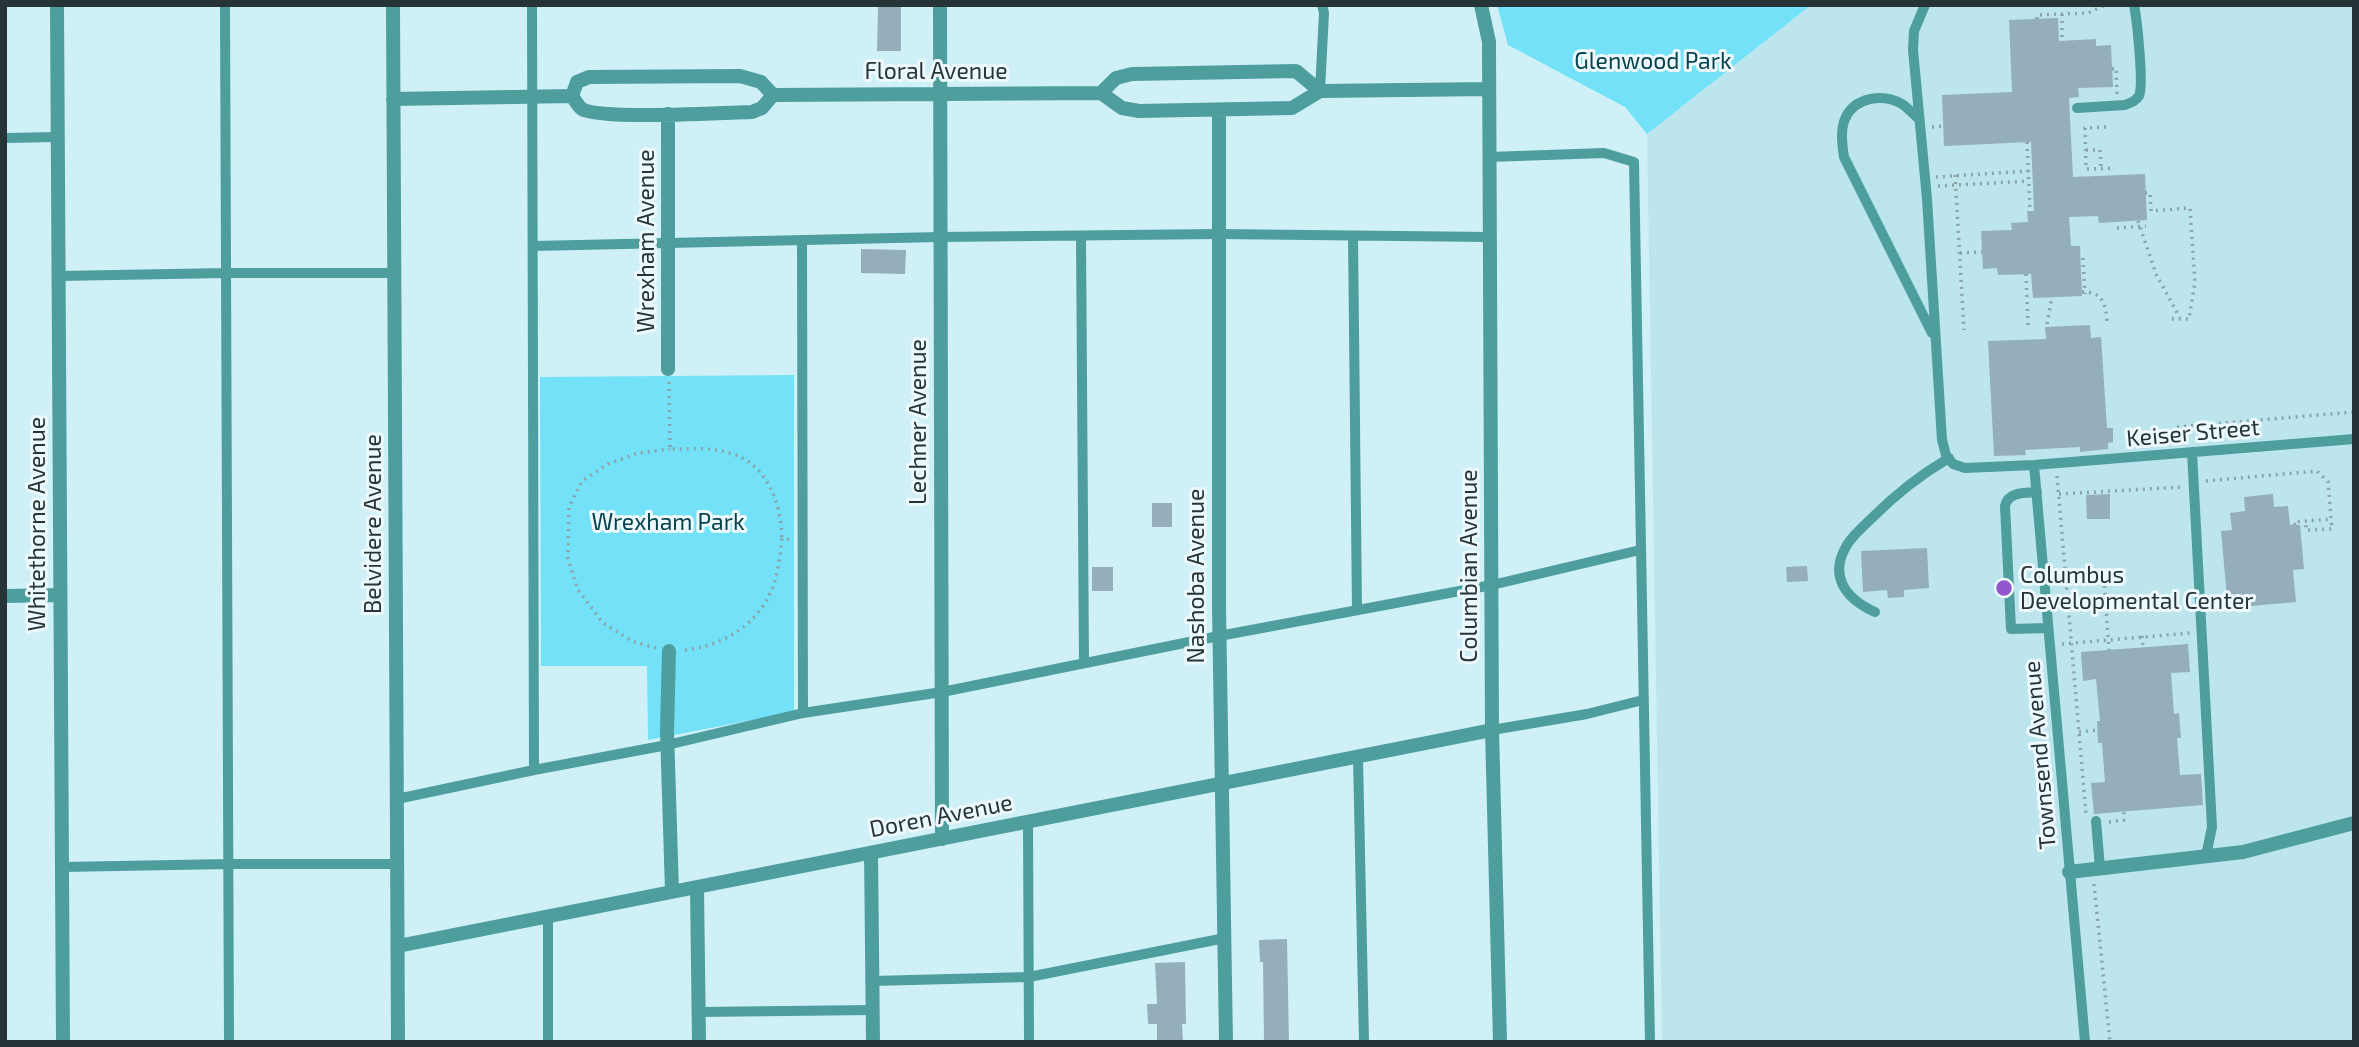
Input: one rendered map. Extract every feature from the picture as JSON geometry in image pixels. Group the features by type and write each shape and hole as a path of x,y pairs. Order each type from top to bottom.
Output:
{"street":[{"name":"Whitethorne Avenue","path":"57,5 63,1042"},
{"name":"Belvidere Avenue","path":"393,5 398,1042"},
{"name":"Lechner Avenue","path":"940,5 942,839"},
{"name":"Columbian Avenue","path":"1481,5 1489,42 1492,730 1500,1042"},
{"path":"1101,93 1116,78 1132,74 1296,71 1320,91"},
{"path":"740,76 761,82 772,95 762,108 752,112 668,114 594,113 580,108 572,96 577,82 589,77 740,76"},
{"name":"Floral Avenue","path":"772,95 1101,93 1122,108 1139,111 1292,108 1320,91 1489,89"},
{"path":"393,99 572,96"},
{"name":"Nashoba Avenue","path":"1219,110 1219,636 1226,1042"},
{"name":"Wrexham Avenue","path":"668,114 668,369"},
{"path":"5,596 60,595"},
{"path":"668,651 667,745 672,891"},
{"name":"Doren Avenue","path":"398,946 1492,730"},
{"path":"2069,872 2254,849 2354,823"},
{"path":"871,853 873,1042"},
{"path":"697,887 698,1042"}],"lane":[{"path":"225,5 229,1042"},
{"path":"532,5 534,770"},
{"path":"1320,91 1324,13 1322,5"},
{"path":"1875,612 1847,594 1839,577 1840,561 1847,544 1906,486 1949,458 1942,440 1925,182 1913,50 1914,31 1925,5"},
{"path":"2077,108 2118,106 2133,103 2138,96 2141,88 2134,5"},
{"path":"1919,119 1903,105 1881,97 1857,103 1844,120 1842,143 1844,157 1936,340"},
{"path":"5,138 58,137"},
{"path":"1489,157 1604,153 1634,162 1650,1042"},
{"path":"533,246 1218,234 1490,237"},
{"path":"1081,236 1084,663"},
{"path":"1353,236 1357,610"},
{"path":"802,240 803,713"},
{"path":"59,276 226,272 394,273"},
{"name":"Keiser Street","path":"1949,458 1953,464 1965,468 2035,465 2354,439"},
{"path":"2192,452 2212,827 2206,856"},
{"name":"Townsend Avenue","path":"2035,465 2085,1042"},
{"path":"2037,492 2011,495 2006,499 2011,629 2048,628"},
{"path":"397,799 667,745 803,713 942,692 1492,585 1640,550"},
{"path":"1492,730 1587,714 1643,700"},
{"path":"1357,757 1364,1042"},
{"path":"1028,822 1030,1042"},
{"path":"2091,822 2096,869"},
{"path":"62,867 396,864"},
{"path":"548,916 548,1042"},
{"path":"872,981 1029,977 1225,938"},
{"path":"698,1012 873,1010"}],"path":[{"path":"2037,19 2037,15 2088,13 2105,5"},
{"path":"2062,14 2062,40"},
{"path":"2112,69 2116,68 2118,106"},
{"path":"2106,127 2085,128 2086,169 2115,168"},
{"path":"2027,142 2030,211"},
{"path":"2086,150 2100,150 2101,169"},
{"path":"1925,182 1955,176 2028,171"},
{"path":"1993,173 1994,183"},
{"path":"1975,174 1975,184"},
{"path":"1955,176 1964,330"},
{"path":"1925,182 1956,185 2029,181"},
{"path":"2146,193 2150,193 2151,211 2190,208 2195,282 2189,319 2171,319"},
{"path":"2138,221 2156,274 2181,319"},
{"path":"2117,228 2146,226"},
{"path":"1959,253 1982,252"},
{"path":"2083,258 2084,292 2096,294 2105,302 2107,321"},
{"path":"2026,274 2028,325"},
{"path":"2047,324 2052,297"},
{"path":"668,369 670,449"},
{"path":"2177,427 2354,412"},
{"path":"670,449 711,450 730,453 762,474 774,493 782,521 782,539 773,587 759,613 731,637 713,645 668,651 632,640 603,624 578,590 568,559 569,507 582,481 608,464 638,453 670,449"},
{"path":"2056,464 2079,732 2091,822"},
{"path":"2059,494 2194,487 2202,481 2317,471 2328,482 2332,529 2306,530 2306,521"},
{"path":"2295,525 2294,522 2331,519"},
{"path":"782,539 802,539"},
{"path":"2104,579 2109,650"},
{"path":"2050,645 2190,632 2191,643"},
{"path":"2143,636 2143,647"},
{"path":"2079,732 2097,730"},
{"path":"2096,869 2110,1042"}],"shaded area":[{"name":"Columbus Developmental Center","path":"1811,5 2354,5 2354,1042 1662,1042 1647,134"}],"green space":[{"name":"Glenwood Park","path":"1497,5 1811,5 1647,134 1625,107 1508,45"},
{"name":"Wrexham Park","path":"794,375 794,712 648,740 647,666 541,666 540,377"}],"building":[{"path":"878,5 901,5 901,51 877,51"},
{"path":"2058,18 2059,41 2096,39 2096,46 2111,45 2113,87 2078,88 2079,97 2069,98 2073,177 2145,174 2147,220 2099,223 2098,216 2069,217 2071,246 2080,246 2082,296 2033,298 2031,274 1998,275 1997,268 1983,269 1981,231 2012,230 2011,223 2028,222 2027,211 2034,211 2031,142 1944,146 1942,95 2012,92 2009,20"},
{"path":"861,249 906,250 905,274 861,273"},
{"path":"2090,325 2091,338 2101,337 2107,428 2113,428 2113,442 2108,443 2108,449 2080,452 2080,447 2025,450 2026,455 1994,456 1988,341 2046,339 2045,327"},
{"path":"2110,494 2110,519 2087,519 2086,495"},
{"path":"2273,494 2274,507 2288,506 2290,525 2300,525 2304,569 2293,570 2296,602 2228,608 2221,531 2232,530 2230,513 2245,511 2244,497"},
{"path":"1152,503 1172,503 1172,527 1152,527"},
{"path":"1927,548 1929,588 1904,590 1904,597 1888,598 1887,590 1863,592 1861,551"},
{"path":"1807,566 1808,581 1787,582 1786,567"},
{"path":"1092,567 1113,567 1113,591 1092,591"},
{"path":"2188,644 2190,672 2171,673 2174,714 2179,713 2181,738 2177,738 2180,775 2201,774 2203,805 2094,814 2091,783 2105,782 2102,743 2098,743 2097,721 2100,721 2096,679 2083,681 2081,652"},
{"path":"1287,939 1289,1042 1264,1042 1263,962 1260,962 1259,940"},
{"path":"1185,962 1186,1024 1182,1024 1183,1042 1157,1042 1157,1024 1148,1024 1147,1004 1157,1004 1155,963"}],"place":[{"name":"Columbus Developmental Center","path":"2004,588"}]}
